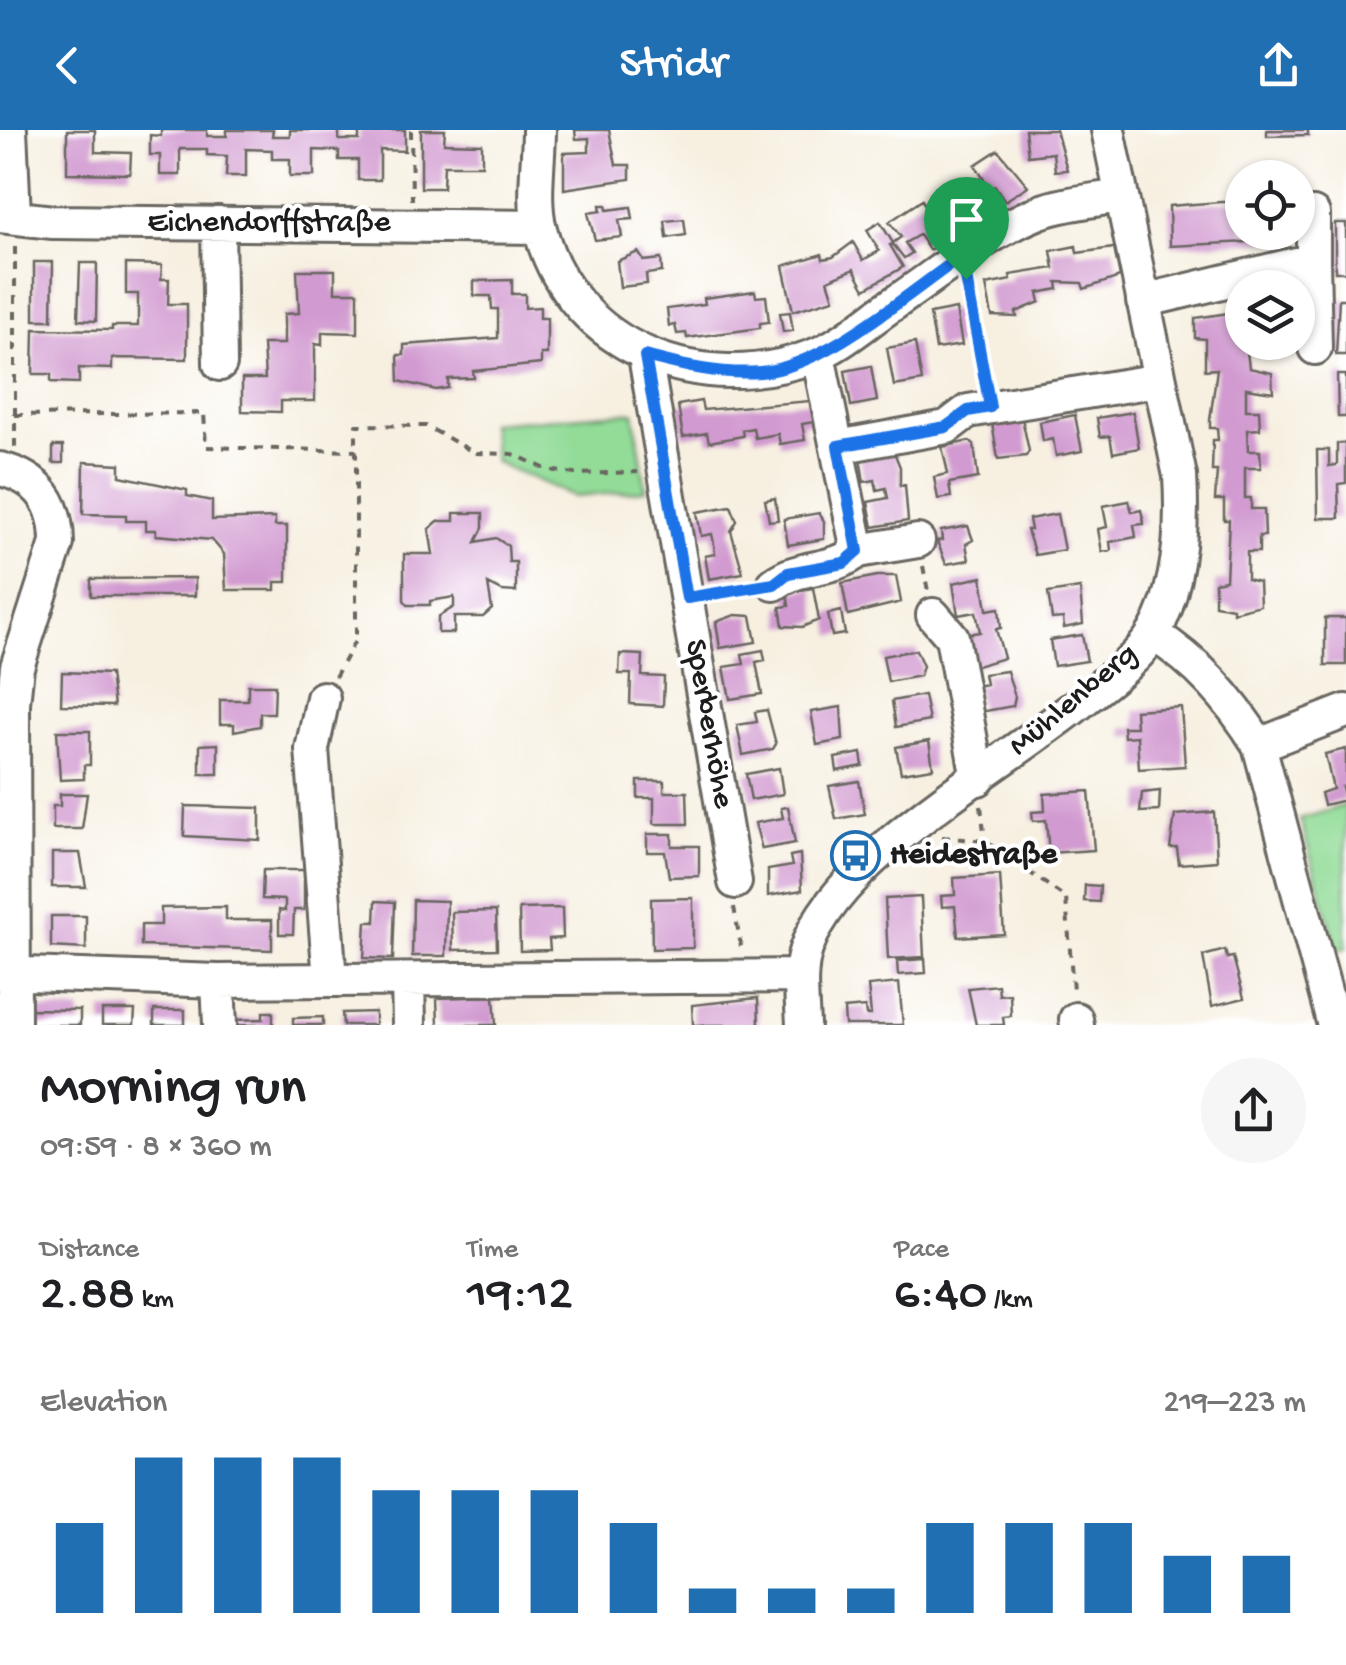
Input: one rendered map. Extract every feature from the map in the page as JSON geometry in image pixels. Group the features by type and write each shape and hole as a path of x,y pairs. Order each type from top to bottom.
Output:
{"street":[{"path":"7,216 10,130"},
{"path":"539,130 539,227 574,296 612,334 645,356 700,371 764,372 818,354 962,256 1038,212 1119,196"},
{"name":"Mühlenberg","path":"803,1025 801,976 806,948 842,889 924,820 1114,676 1153,634 1168,595 1182,515 1180,476 1108,130"},
{"name":"Eichendorffstraße","path":"7,216 53,222 539,227"},
{"path":"218,223 220,364"},
{"path":"1314,250 1316,348"},
{"path":"1142,300 1314,260"},
{"path":"818,354 858,551"},
{"name":"Sperberhöhe","path":"645,356 735,882"},
{"path":"838,446 946,427 968,411 1160,380"},
{"path":"0,469 28,479 41,489 57,524 57,543 17,667 12,703 6,973 14,1025"},
{"path":"774,584 788,573 844,563 858,551 918,541"},
{"path":"933,615 952,638 978,779"},
{"path":"1153,634 1190,658 1234,704 1259,745 1334,1025"},
{"path":"323,698 312,749 330,980"},
{"path":"1259,745 1346,711"},
{"path":"6,973 218,981 801,976"},
{"path":"408,980 409,1025"},
{"path":"218,981 220,1025"}],"path":[{"path":"411,130 412,225"},
{"path":"7,216 14,415 204,413 206,447 356,450"},
{"path":"962,256 990,407"},
{"path":"323,698 356,639 356,424 426,426 476,454 512,454 548,470 575,474 664,470"},
{"path":"918,541 933,615"},
{"path":"687,598 774,584"},
{"path":"978,779 985,842"},
{"path":"924,820 946,840 985,842 1066,898 1076,1022"},
{"path":"735,882 734,906 745,974"}],"green space":[{"path":"634,412 646,490 575,497 495,462 490,423"},
{"path":"1346,805 1346,949 1337,950 1300,819"}],"building":[{"path":"67,130 95,130 95,152 131,153 130,174 67,173"},
{"path":"161,130 207,130 207,136 227,136 227,130 273,130 272,136 290,136 290,130 339,130 339,140 359,140 359,130 405,130 405,151 380,150 380,180 358,180 358,160 339,160 339,151 314,150 314,176 290,176 290,159 272,159 272,150 246,149 246,176 226,176 227,156 207,155 207,149 180,149 180,175 160,175 160,155 150,155 150,135 161,136"},
{"path":"421,130 445,130 444,143 482,144 482,165 444,165 443,188 421,188"},
{"path":"575,130 609,130 616,165 630,165 630,179 564,189 564,153 589,152 589,138 576,139"},
{"path":"1025,130 1056,130 1067,170 1055,171 1053,153 1028,156"},
{"path":"1267,130 1308,130 1308,135 1267,136"},
{"path":"998,150 1028,186 1005,201 995,186 990,189 975,165"},
{"path":"980,179 990,195 978,203 972,183"},
{"path":"942,194 965,226 929,250 919,235 905,243 912,253 904,258 890,245 903,267 865,289 854,269 828,280 834,299 793,311 783,266 822,254 823,259 833,257 853,242 863,260 879,251 867,230 880,222 893,243 901,237 889,222 922,200 925,205"},
{"path":"1225,202 1225,243 1170,246 1169,206"},
{"path":"600,205 606,205 607,210 631,207 633,219 619,220 622,237 595,240 588,213 601,211"},
{"path":"684,219 686,235 667,238 665,221"},
{"path":"1335,223 1346,223 1346,272 1335,272"},
{"path":"1076,246 1077,253 1114,248 1120,277 1084,289 1082,283 1057,282 1058,289 1038,293 1040,302 1016,312 1017,317 992,316 986,285 1011,280 1010,275 1054,268 1051,251"},
{"path":"638,252 644,261 661,259 662,272 646,274 647,284 620,287 617,261"},
{"path":"34,262 53,262 52,320 34,320"},
{"path":"80,263 97,263 96,321 78,320"},
{"path":"126,264 162,265 161,279 169,279 168,304 187,304 187,359 112,358 112,369 79,368 79,383 51,382 51,374 33,374 34,329 112,330 112,326 138,326 138,294 126,294"},
{"path":"297,270 335,270 335,292 358,292 358,333 322,332 322,345 315,344 315,401 281,401 281,412 242,411 242,379 265,379 263,344 284,344 284,314 299,313"},
{"path":"512,280 512,294 525,294 525,308 540,307 540,318 547,318 547,354 541,354 541,364 473,371 474,378 448,379 448,388 436,390 399,381 398,355 404,355 404,345 498,338 498,309 492,309 491,296 474,296 474,281"},
{"path":"755,291 756,297 766,296 769,322 760,323 760,328 687,338 686,333 677,334 675,325 669,326 667,309 705,304 704,298"},
{"path":"1339,299 1346,299 1346,355 1336,355"},
{"path":"956,309 962,345 936,349 930,314"},
{"path":"790,312 793,331 783,332 780,313"},
{"path":"1225,314 1225,360 1248,360 1249,368 1272,373 1273,392 1246,388 1246,410 1259,410 1260,429 1247,430 1248,451 1260,451 1261,468 1245,468 1245,498 1251,498 1251,509 1264,509 1265,536 1259,536 1259,552 1247,552 1247,579 1259,582 1260,605 1233,612 1233,608 1215,605 1215,582 1226,580 1229,520 1224,520 1224,500 1215,500 1217,471 1212,471 1213,440 1218,440 1217,428 1210,428 1210,420 1217,369 1205,370 1205,339 1195,338 1195,318"},
{"path":"915,343 922,381 894,386 887,348"},
{"path":"871,366 877,401 851,406 845,371"},
{"path":"1337,375 1346,375 1346,417 1338,417"},
{"path":"701,401 703,410 810,401 814,422 802,424 805,440 780,444 778,434 755,438 753,428 742,430 743,436 709,442 707,433 683,437 678,405"},
{"path":"1133,412 1139,448 1113,453 1110,436 1100,437 1097,418"},
{"path":"1075,415 1082,451 1056,456 1053,439 1043,441 1040,422"},
{"path":"1022,418 1029,451 1026,456 998,459 992,423"},
{"path":"969,441 974,444 978,478 949,483 951,497 938,499 934,477 947,474 942,447"},
{"path":"1346,443 1346,483 1338,484 1339,518 1318,518 1317,450 1329,450 1329,466 1337,465 1337,444"},
{"path":"53,446 63,446 63,463 53,463"},
{"path":"894,452 900,467 900,486 905,485 908,521 873,527 868,502 888,498 886,488 877,490 875,480 864,482 860,458"},
{"path":"84,462 120,464 120,476 187,490 187,496 212,501 212,520 275,518 275,526 287,526 287,582 275,582 275,590 226,590 224,554 212,540 156,535 156,530 146,530 146,521 126,521 126,515 83,514"},
{"path":"775,498 778,520 769,521 765,500"},
{"path":"1129,501 1132,512 1141,510 1144,524 1134,525 1136,537 1110,542 1111,550 1102,552 1098,529 1107,527 1103,506"},
{"path":"731,506 737,521 731,531 743,573 709,579 705,556 715,554 714,544 712,534 701,536 697,512"},
{"path":"454,513 483,513 483,528 476,542 496,538 508,546 509,562 516,562 516,592 488,584 492,609 483,617 454,617 454,633 438,633 438,617 454,607 454,597 430,601 430,605 408,605 404,600 404,554 433,554 429,529 438,521 454,521"},
{"path":"819,513 824,521 824,539 788,545 784,519"},
{"path":"1057,514 1064,550 1035,555 1027,530 1031,530 1029,519"},
{"path":"968,526 973,540 966,544 969,560 946,564 937,541 942,540 941,531"},
{"path":"896,576 901,602 848,615 842,583"},
{"path":"982,577 987,610 999,608 1001,628 996,629 1004,658 973,667 967,634 980,632 976,612 958,615 953,583"},
{"path":"195,578 195,596 91,596 91,579"},
{"path":"813,588 819,620 802,627 783,626 780,607 789,606 787,592"},
{"path":"1080,588 1083,624 1064,628 1063,618 1052,619 1048,593"},
{"path":"841,611 845,634 832,636 828,614"},
{"path":"735,615 751,616 756,642 720,648 716,622"},
{"path":"1325,618 1346,618 1346,665 1325,665"},
{"path":"1082,635 1087,661 1054,666 1050,640"},
{"path":"763,650 765,660 756,662 762,694 730,699 724,667 744,664 742,654"},
{"path":"916,650 923,666 920,676 888,682 883,656"},
{"path":"620,654 643,655 642,676 664,677 663,706 630,704 631,674 619,674"},
{"path":"1007,671 1015,697 1013,706 980,712 976,686 986,684 984,674"},
{"path":"62,672 110,674 114,706 61,705"},
{"path":"248,685 275,685 274,713 260,713 260,726 234,731 234,724 220,724 220,700 248,700"},
{"path":"924,695 929,721 896,727 892,701"},
{"path":"841,707 843,740 817,745 811,712"},
{"path":"1181,707 1185,766 1139,769 1137,736 1124,737 1123,727 1136,727 1135,710"},
{"path":"767,710 776,744 773,749 743,755 737,725 757,722 755,712"},
{"path":"57,731 90,731 90,765 84,765 84,779 60,780"},
{"path":"929,741 933,768 901,773 896,747"},
{"path":"218,744 218,774 200,774 200,745"},
{"path":"1346,749 1346,786 1342,787 1345,800 1324,805 1321,793 1333,789 1325,754"},
{"path":"861,753 863,766 837,771 835,758"},
{"path":"779,768 783,794 751,800 746,774"},
{"path":"638,781 664,781 664,792 687,792 688,824 654,824 654,798 638,798"},
{"path":"859,781 865,814 836,819 829,786"},
{"path":"1089,791 1094,850 1049,853 1046,820 1033,821 1032,812 1045,811 1044,794"},
{"path":"1160,791 1159,811 1140,812 1142,793"},
{"path":"60,794 87,794 82,829 53,829 53,806 60,806"},
{"path":"185,806 260,808 260,840 184,836"},
{"path":"788,807 795,843 762,849 755,823 783,818 781,808"},
{"path":"1214,812 1217,861 1179,864 1177,848 1170,848 1175,815"},
{"path":"647,834 672,834 672,846 699,846 699,876 669,877 665,852 647,852"},
{"path":"52,853 80,853 86,887 52,887"},
{"path":"800,854 802,890 768,896 768,870 792,866 790,856"},
{"path":"263,870 304,870 304,910 294,910 293,934 279,934 279,910 285,911 285,900 262,899"},
{"path":"1000,875 1004,934 958,937 955,906 942,907 941,896 955,895 954,878"},
{"path":"1085,885 1100,886 1099,902 1084,901"},
{"path":"921,897 924,957 888,959 885,899"},
{"path":"693,898 693,948 652,949 651,899"},
{"path":"413,900 447,901 446,956 412,956"},
{"path":"376,901 395,902 393,959 364,958 366,922 375,922"},
{"path":"226,907 226,920 272,920 272,950 141,946 141,925 161,925 161,908"},
{"path":"562,908 563,938 549,939 550,950 520,951 519,909"},
{"path":"496,911 497,949 453,950 452,912"},
{"path":"51,916 86,916 86,949 51,947"},
{"path":"1225,950 1227,958 1233,957 1244,998 1212,1006 1203,956"},
{"path":"925,959 926,973 898,975 897,961"},
{"path":"899,983 903,1025 845,1025 844,1009 865,1007 866,1015 871,1015 868,986"},
{"path":"998,985 999,995 1010,994 1011,1016 1003,1017 1004,1025 976,1025 968,988"},
{"path":"494,996 496,1025 438,1025 437,998"},
{"path":"758,998 759,1025 693,1025 692,1005"},
{"path":"29,1009 80,1010 80,1025 28,1025"},
{"path":"102,1010 135,1010 134,1025 102,1025"},
{"path":"154,1010 185,1010 185,1025 154,1025"},
{"path":"263,1012 273,1012 273,1025 233,1025 233,1020 263,1019"},
{"path":"375,1012 375,1025 343,1025 342,1013"},
{"path":"323,1017 323,1025 293,1025 293,1018"}],"place":[{"name":"Heidestraße","path":"855,856"}],"route":[{"path":"962,256 966,279 990,407 968,411 946,427 838,446 858,551 844,563 788,573 774,584 687,598 645,356 700,371 764,372 818,354 962,256"}]}
